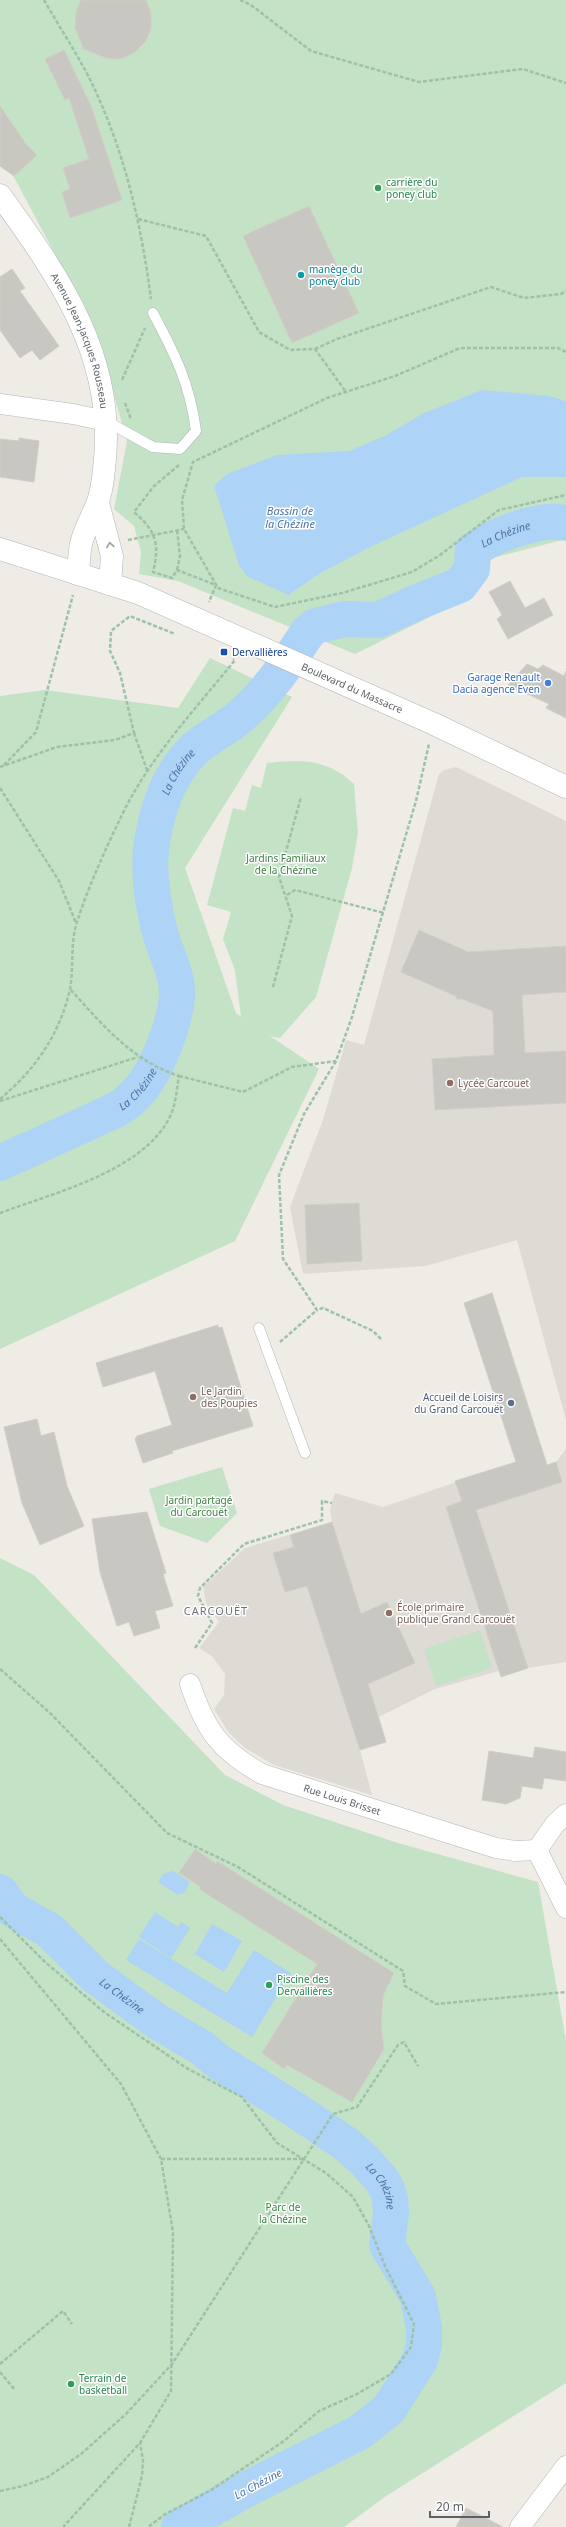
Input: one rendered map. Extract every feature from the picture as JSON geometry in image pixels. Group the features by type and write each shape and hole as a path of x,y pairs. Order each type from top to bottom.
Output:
{"main road":[{"name":"Avenue Jean-Jacques Rousseau","path":"0,195 48,261 75,308 96,360 106,421 106,455 98,503 81,543 78,574"},
{"name":"Avenue Jean-Jacques Rousseau","path":"98,503 112,556 110,584"},
{"name":"Boulevard du Massacre","path":"0,549 138,593 272,650 315,672 434,724 566,787"}],"street":[{"path":"0,403 73,414 106,421"},
{"name":"Rue Louis Brisset","path":"190,1684 201,1716 216,1737 229,1752 262,1774 496,1848 515,1851 537,1850"},
{"path":"566,1814 556,1824 537,1850 566,1908"},
{"path":"520,2527 566,2466"}],"lane":[{"path":"106,421 153,447 180,449 196,430 192,400 177,358 153,313"},
{"path":"259,1328 305,1453"}],"path":[{"path":"44,0 99,97 119,150 138,219 153,313 124,370 121,384"},
{"path":"240,0 251,5 311,51 419,82 523,69 566,83"},
{"path":"138,219 206,236 259,332 290,350 315,350 337,339 491,287 524,298 561,294 566,291"},
{"path":"177,530 180,556 177,570 172,578 153,572 158,553 154,536 145,522 134,512 154,486 177,465 193,462 327,398 395,376 460,348 558,348 566,352"},
{"path":"315,350 346,392"},
{"path":"122,397 129,409 136,437"},
{"path":"193,462 182,500 184,528 216,585 218,588 275,607 342,593 412,572 440,555 499,510 566,495"},
{"path":"126,540 154,536 184,528"},
{"path":"177,570 216,585"},
{"path":"1,767 36,732 73,595"},
{"path":"147,770 134,733 120,673 110,651 111,631 130,616 179,636"},
{"path":"0,1100 20,1082 42,1056 59,1022 70,988 76,924 120,819 147,770 235,660 228,657"},
{"path":"318,1310 283,1258 279,1175 304,1114 336,1061 384,913 416,801 434,724"},
{"path":"1,767 57,747 115,740 134,733"},
{"path":"0,788 59,880 76,924"},
{"path":"273,987 292,916 279,877 301,797"},
{"path":"286,895 295,890 384,913"},
{"path":"70,988 118,1040 139,1057 170,1074 243,1092 292,1068 336,1061"},
{"path":"0,1100 139,1057"},
{"path":"0,1213 80,1183 130,1160 152,1141 166,1124 172,1112 179,1076"},
{"path":"268,1350 318,1310 323,1308 373,1331 381,1339"},
{"path":"195,1648 212,1623 198,1596 200,1588 208,1578 244,1544 322,1520 322,1501 332,1503"},
{"path":"0,1669 49,1712 167,1833 238,1867 403,1972 405,1986 436,2004 566,1992"},
{"path":"0,1917 45,1962 104,2012 188,2069 242,2097 278,2142 326,2173 353,2196 369,2226 385,2266 414,2324 411,2347 391,2374 357,2394 319,2411 284,2441 211,2490 164,2515 148,2527"},
{"path":"0,1939 121,2084 161,2159 173,2232 171,2391 140,2443 63,2527"},
{"path":"0,2491 24,2486 48,2477 77,2458 126,2414 172,2364 333,2114 357,2107 398,2045 404,2042 418,2066"},
{"path":"161,2159 304,2159"},
{"path":"0,2364 63,2311 72,2324"},
{"path":"0,2372 15,2390"},
{"path":"129,2527 142,2476 143,2460 140,2443"}],"shaded area":[{"name":"Lycée Carcouet","path":"456,767 566,821 566,1420 517,1240 425,1266 303,1274 290,1207 323,1120 346,1040 364,1045 439,774 444,770"},
{"name":"École primaire publique Grand Carcouët","path":"566,1449 566,1662 528,1668 501,1677 499,1671 435,1689 379,1717 386,1742 360,1750 372,1795 274,1765 245,1748 229,1733 214,1709 224,1695 225,1674 212,1656 199,1648 219,1622 206,1603 203,1587 245,1548 332,1522 330,1509 335,1493 383,1507 516,1462 520,1474 556,1462"}],"green space":[{"path":"0,0 566,0 566,539 492,558 466,599 355,654 178,581 139,574 141,552 134,526 114,509 127,441 96,331 15,179 0,159"},
{"name":"Jardins Familiaux de la Chézine","path":"210,658 292,697 185,868 236,1013 241,1017 235,970 223,939 231,912 207,905 233,808 245,811 252,785 261,788 267,763 303,761 324,765 344,776 354,784 358,833 352,868 316,997 280,1038 270,1036 319,1069 235,1241 0,1349 0,696 45,690 178,708"},
{"name":"Jardin partagé du Carcouët","path":"222,1467 237,1513 207,1543 160,1526 149,1489"},
{"name":"Parc de la Chézine","path":"0,1558 34,1575 225,1775 283,1805 398,1843 538,1882 566,2041 566,2383 386,2496 344,2527 0,2527"},
{"path":"480,1630 492,1668 436,1686 424,1649"}],"water":[{"name":"Bassin de la Chézine","path":"482,390 549,396 566,401 566,477 522,477 372,546 322,572 288,595 247,576 239,565 214,486 227,474 277,455 349,451 385,436 424,413"},
{"path":"173,1871 190,1882 184,1893 178,1895 158,1882 163,1874"},
{"path":"155,1912 178,1927 181,1922 190,1928 171,1958 139,1937"},
{"path":"212,1924 242,1941 224,1972 195,1954"},
{"path":"139,1939 227,1993 254,1950 291,1973 252,2037 126,1960"}],"building":[{"path":"81,0 146,0 151,13 151,29 145,42 134,53 120,59 106,58 84,49 75,28 76,12"},
{"path":"64,50 91,106 122,200 70,218 62,192 70,189 63,168 89,159 69,98 65,100 45,59"},
{"path":"0,106 26,144 37,155 14,176 0,166"},
{"name":"manège du poney club","path":"309,206 359,313 292,343 243,236"},
{"path":"12,269 25,288 20,291 59,346 40,360 32,350 20,358 0,330 0,277"},
{"path":"19,438 39,441 34,482 0,477 0,439 19,441"},
{"path":"510,581 525,608 544,598 553,615 508,639 497,619 502,615 489,592"},
{"name":"Garage Renault Dacia agence Even","path":"527,664 538,669 543,665 564,676 566,671 566,718 546,708 549,704 508,685"},
{"path":"419,930 468,952 566,946 566,992 522,995 525,1053 566,1051 566,1103 435,1110 432,1059 494,1055 493,1011 462,999 457,999 456,996 401,972"},
{"path":"359,1203 362,1261 307,1264 305,1205"},
{"path":"492,1293 547,1465 556,1462 562,1482 476,1510 528,1668 501,1677 446,1507 462,1501 455,1481 516,1462 464,1303"},
{"path":"218,1325 218,1328 222,1327 253,1426 172,1451 173,1453 143,1463 135,1439 137,1436 172,1425 155,1371 103,1387 96,1363"},
{"path":"37,1419 41,1436 54,1432 67,1486 84,1526 40,1545 22,1503 4,1427"},
{"path":"147,1512 166,1573 163,1574 173,1606 155,1611 160,1628 134,1636 129,1622 117,1626 100,1572 92,1519"},
{"path":"332,1522 361,1614 387,1602 415,1663 368,1684 386,1742 360,1750 307,1586 285,1592 273,1553 294,1547 290,1535"},
{"path":"535,1747 566,1752 566,1781 544,1778 542,1789 522,1786 520,1798 506,1804 482,1800 489,1751 533,1758"},
{"path":"195,1849 216,1864 217,1861 394,1973 383,1996 381,2024 384,2049 352,2102 287,2065 284,2069 262,2053 317,1964 199,1889 201,1887 179,1873"},
{"path":"466,2508 503,2527 456,2527"}],"waterway":[{"name":"La Chézine","path":"0,1163 118,1109 131,1099 142,1087 159,1058 173,1020 177,991 174,972 161,937 155,912 151,886 151,849 160,807 179,767 188,756 203,742 237,719 258,699 284,667 308,632 315,626 345,619 378,620 460,585 472,569 473,550 482,544 505,533 531,525 555,522 566,523"},
{"name":"La Chézine","path":"0,1892 13,1910 49,1930 96,1977 158,2022 202,2048 219,2062 346,2144 364,2160 381,2179 387,2189 390,2199 391,2213 387,2245 418,2297 424,2328 424,2344 420,2360 389,2409 360,2432 245,2490 179,2527"}],"place":[{"name":"carrière du poney club","path":"378,188"},
{"name":"manège du poney club","path":"301,275"},
{"name":"Dervallières","path":"224,652"},
{"name":"Garage Renault Dacia agence Even","path":"548,683"},
{"name":"Lycée Carcouet","path":"450,1083"},
{"name":"Le Jardin des Poupies","path":"193,1397"},
{"name":"Accueil de Loisirs du Grand Carcouët","path":"511,1403"},
{"name":"École primaire publique Grand Carcouët","path":"389,1613"},
{"name":"Piscine des Dervallières","path":"269,1985"},
{"name":"Terrain de basketball","path":"71,2384"}],"district":[{"name":"CARCOUËT","path":"216,1611"}]}
